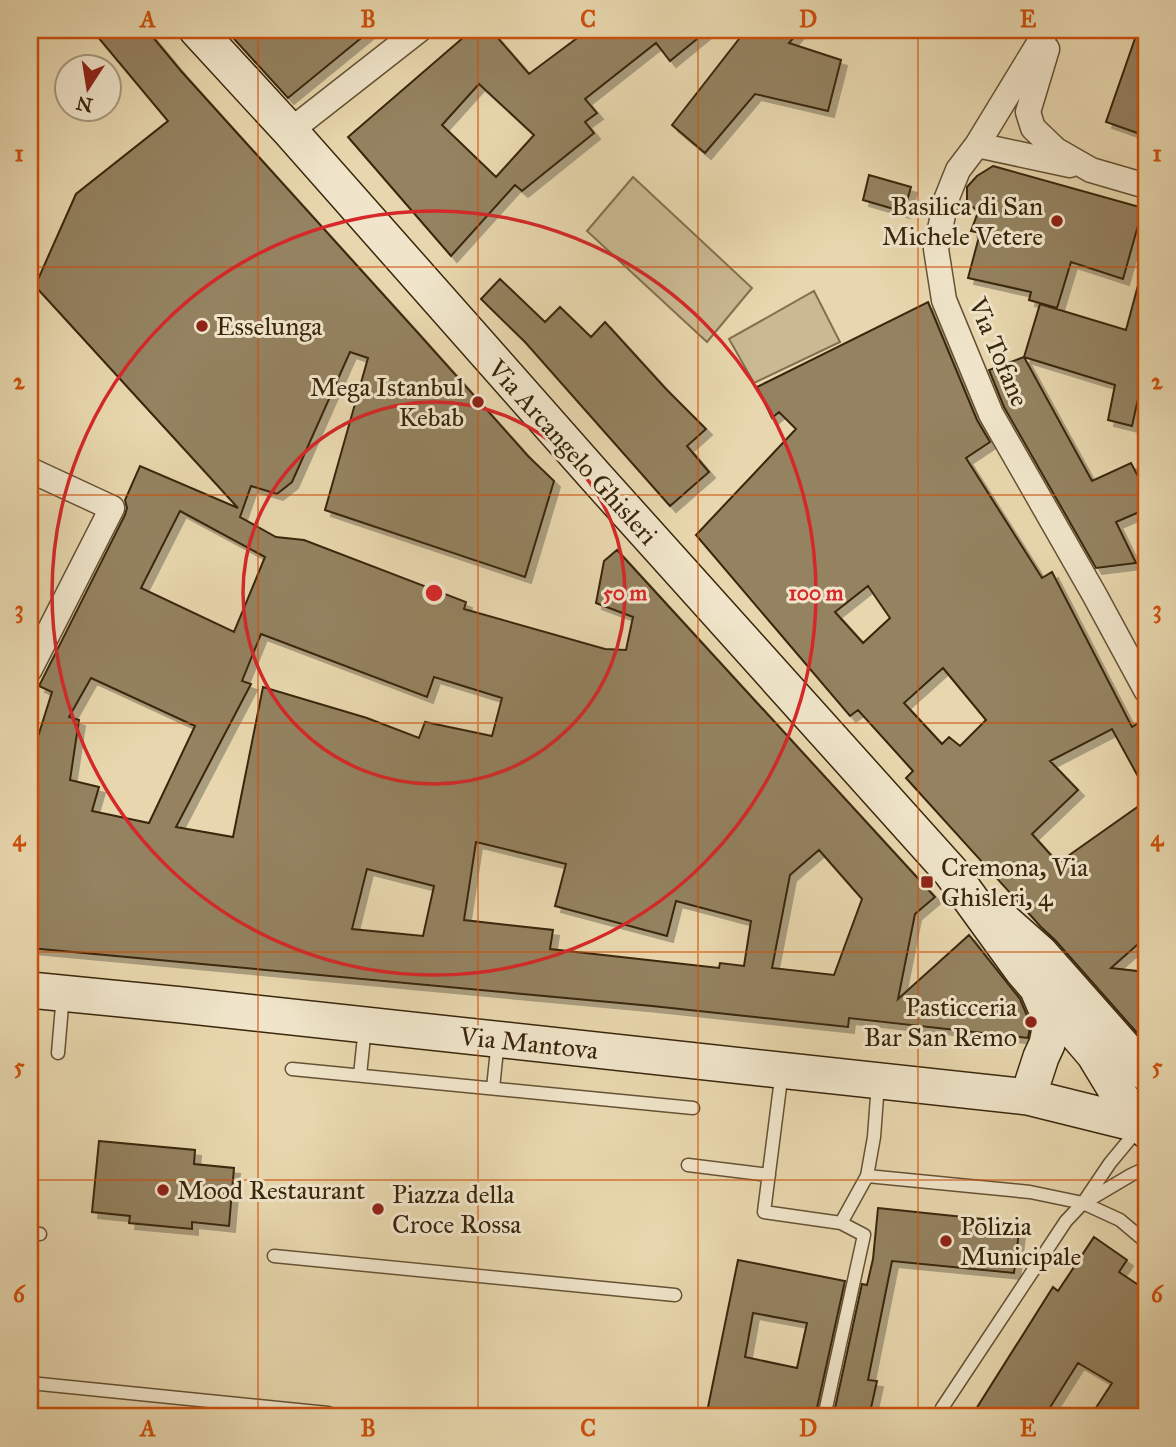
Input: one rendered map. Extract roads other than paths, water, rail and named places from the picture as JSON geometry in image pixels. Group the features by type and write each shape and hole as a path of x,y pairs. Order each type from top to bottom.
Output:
{"main road":[{"name":"Via Arcangelo Ghisleri","path":"197,30 951,873 1022,970 1094,1054 1132,1091 1144,1127"},
{"name":"Via Arcangelo Ghisleri","path":"951,873 1040,953 1146,1073"},
{"name":"Via Arcangelo Ghisleri","path":"1028,1097 1050,1029 1048,1013 1038,989"},
{"name":"Via Mantova","path":"47,991 1028,1097 1144,1127"},
{"name":"Via Mantova","path":"1028,1097 1066,1092 1132,1091"}],"street":[{"path":"290,131 419,30"},
{"name":"Via Tofane","path":"1048,30 977,145 958,170 946,200 936,249 944,300 992,414 1146,690"},
{"path":"1054,30 1028,112 1033,128 1056,150 1091,170"},
{"path":"977,145 1091,170 1146,186"},
{"path":"30,470 112,508 30,669"}],"lane":[{"path":"47,991 58,1053"},
{"path":"360,1075 365,1025"},
{"path":"493,1088 498,1040"},
{"path":"292,1069 693,1108"},
{"path":"782,1070 764,1212 841,1223 864,1235 824,1417"},
{"path":"841,1223 867,1176 874,1137 878,1081"},
{"path":"939,1417 942,1408 1066,1221 1083,1203 1110,1163 1144,1127"},
{"path":"688,1165 769,1175"},
{"path":"1083,1203 1146,1168"},
{"path":"867,1176 1030,1192 1083,1203 1120,1220 1146,1242"},
{"path":"274,1256 675,1295"},
{"path":"30,1383 328,1413 339,1417"}],"place":[{"name":"Basilica di San Michele Vetere","path":"1057,221"},
{"name":"Esselunga","path":"202,326"},
{"name":"Mega Istanbul Kebab","path":"478,402"},
{"name":"Cremona, Via Ghisleri, 4","path":"927,882"},
{"name":"Pasticceria Bar San Remo","path":"1031,1022"},
{"name":"Mood Restaurant","path":"163,1190"},
{"name":"Piazza della Croce Rossa","path":"378,1209"},
{"name":"Polizia Municipale","path":"946,1241"}]}
